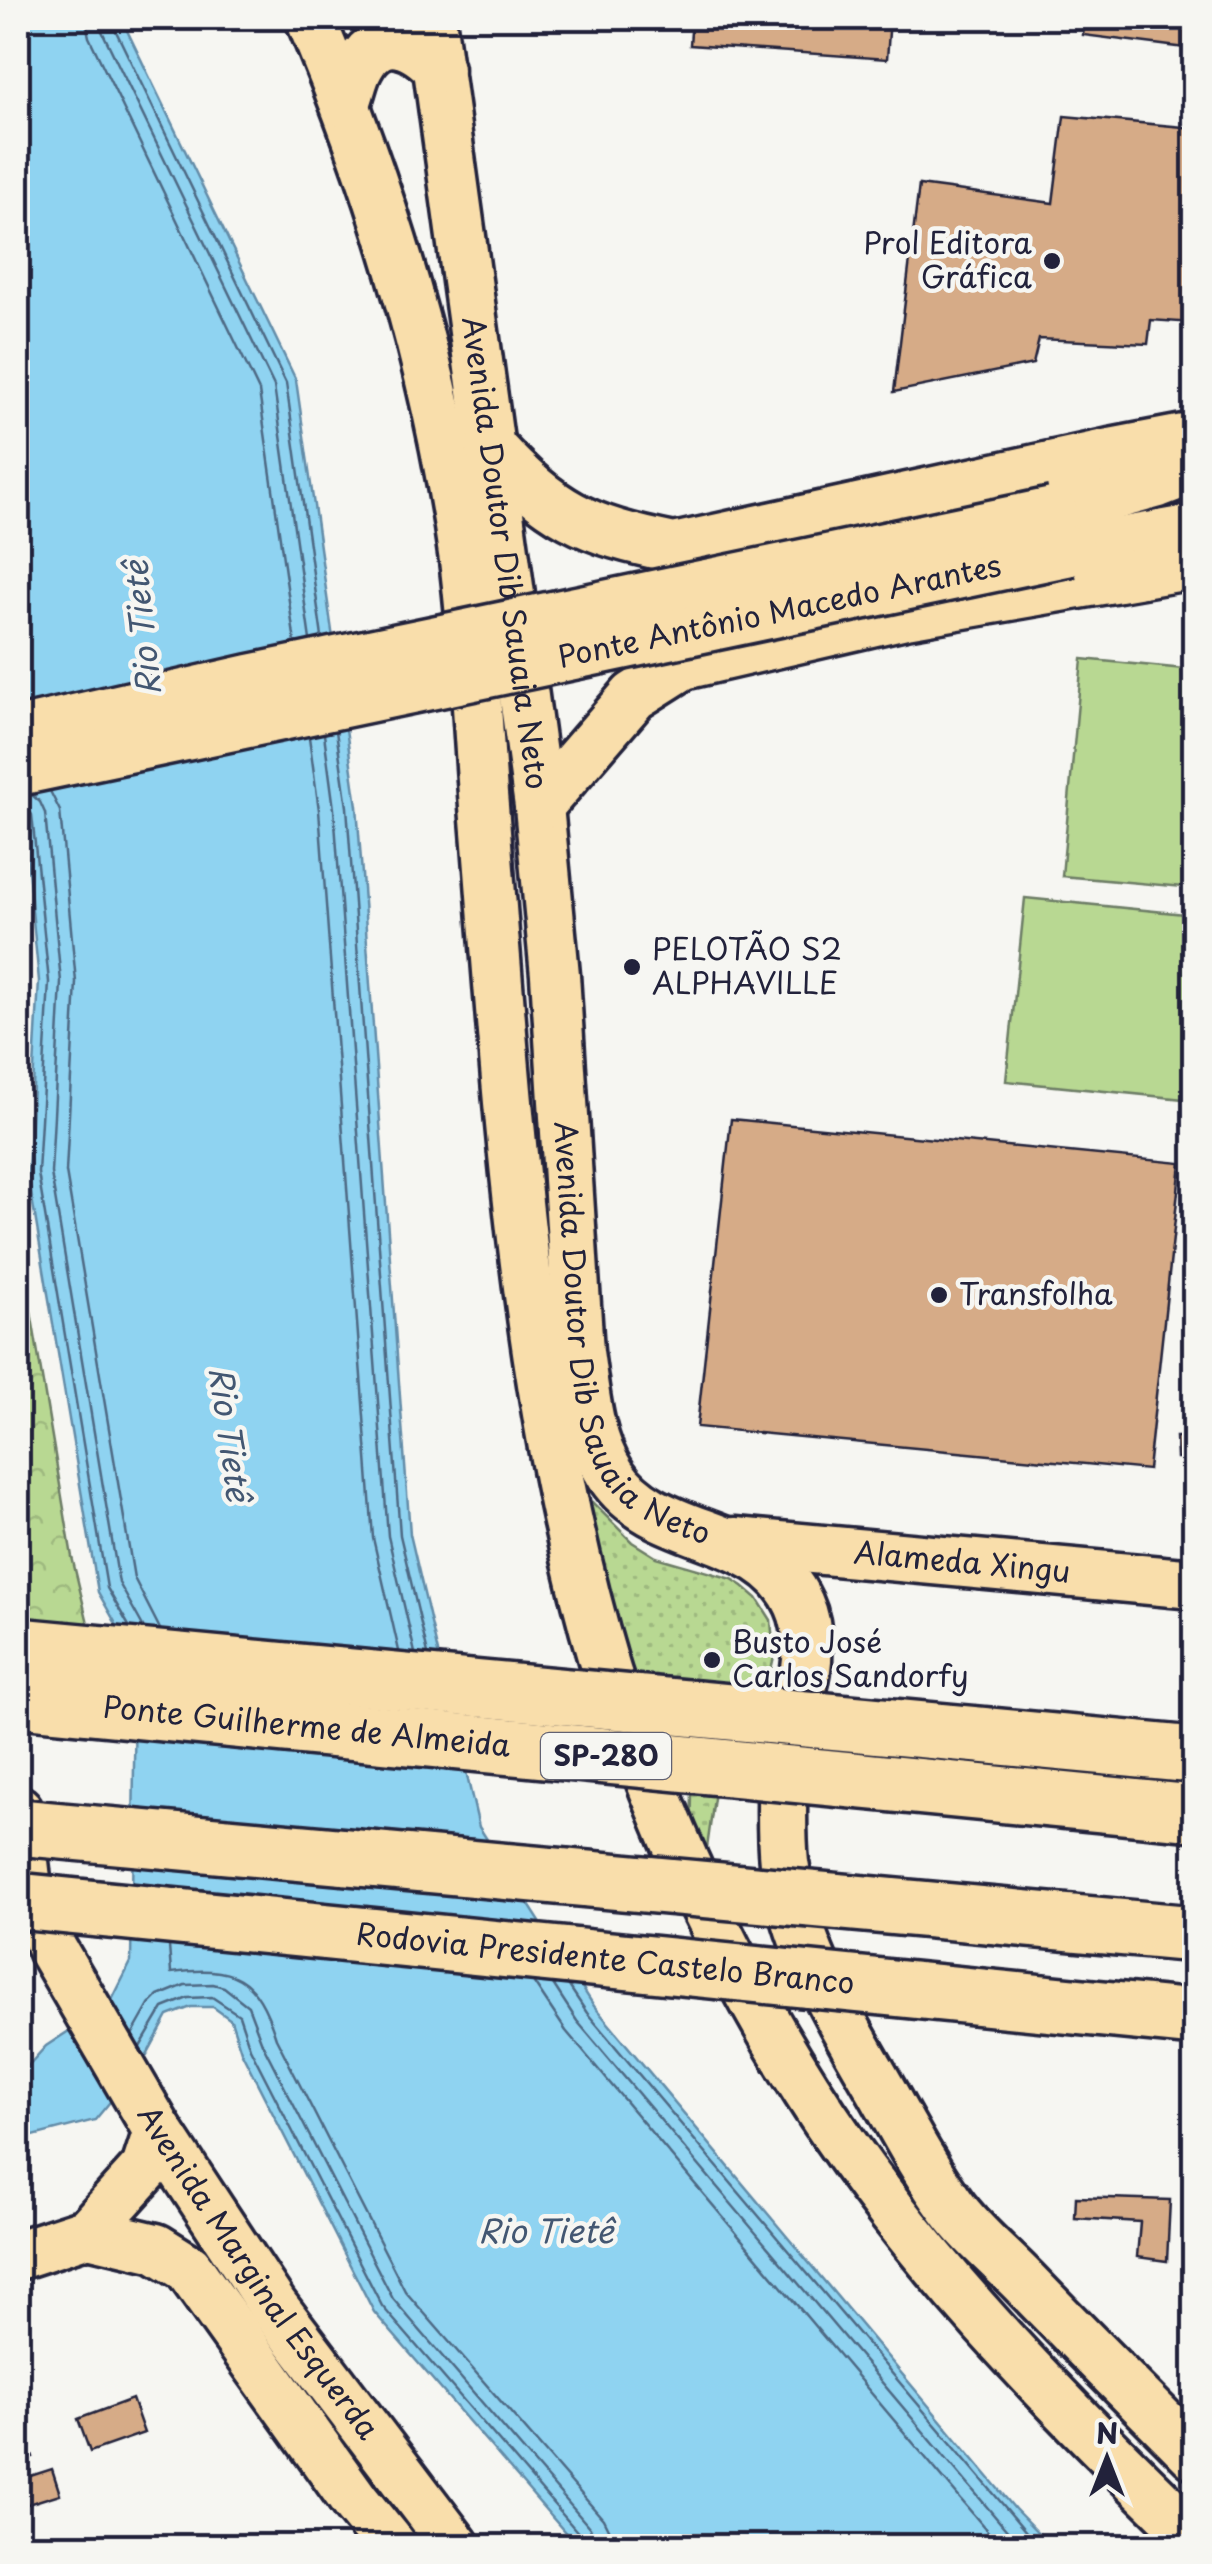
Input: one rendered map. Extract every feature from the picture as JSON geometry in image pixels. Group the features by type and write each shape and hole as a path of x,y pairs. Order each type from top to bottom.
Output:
{"highway":[{"path":"18,1646 1194,1756"},
{"name":"Ponte Guilherme de Almeida","path":"18,1699 1194,1813"},
{"path":"18,1827 1194,1934"},
{"name":"Rodovia Presidente Castelo Branco","path":"18,1901 1194,2018"}],"main road":[{"name":"Avenida Doutor Dib Sauaia Neto","path":"310,18 346,104 387,227 446,452 465,566 505,1048 540,1374 565,1511 597,1640 614,1694 627,1720"},
{"name":"Avenida Doutor Dib Sauaia Neto","path":"431,18 539,806 586,1403 611,1475 630,1496 655,1515 728,1542 764,1562 784,1579 800,1604 807,1632 806,1663 800,1695 788,1719 784,1860 804,1943 826,1998 952,2208 1194,2454"},
{"path":"346,104 360,64 374,49 394,41 410,44 439,68"},
{"path":"490,446 530,490 570,516 614,536 674,548 1194,438"},
{"path":"1062,532 1194,469"},
{"path":"1062,532 1194,529"},
{"name":"Ponte Antônio Macedo Arantes","path":"18,732 250,679 1062,532"},
{"name":"Ponte Antônio Macedo Arantes","path":"18,771 1062,532"},
{"path":"674,548 665,581 664,612 670,640 683,665"},
{"path":"539,806 634,696 683,665 905,614 1194,564"},
{"name":"Alameda Xingu","path":"728,1542 1194,1584"},
{"path":"627,1720 673,1736 724,1740 748,1739 788,1719"},
{"path":"627,1720 666,1823 710,1920 810,2095 936,2265 1030,2372 1194,2536"},
{"name":"Avenida Marginal Esquerda","path":"18,1810 26,1880 52,1949 153,2123 273,2306 455,2546"},
{"path":"18,2255 88,2232 146,2168 153,2123"},
{"name":"Avenida Marginal Esquerda","path":"88,2232 156,2248 188,2268 356,2503 392,2546"}],"green space":[{"path":"1082,659 1194,670 1194,888 1062,876"},
{"path":"1025,898 1194,915 1194,1100 1006,1081"},
{"path":"18,1234 72,1557 101,1677 18,1667"},
{"path":"592,1502 632,1542 656,1557 732,1579 743,1586 757,1598 771,1620 774,1657 764,1698 724,1727 705,1862 691,1845 692,1791 679,1719 642,1690 625,1664 584,1504"}],"water":[{"name":"Rio Tietê","path":"18,18 121,18 296,380 357,806 410,1534 479,1827 594,2006 1015,2509 1051,2546 577,2546 374,2312 241,2051 231,2020 213,2007 191,2007 168,2016 143,2062 95,2120 18,2140 18,2077 46,2046 110,2004 131,1962 135,1701 124,1638 98,1592 28,1174 39,981 18,767"}],"building":[{"path":"692,18 890,18 887,59 690,45"},
{"path":"1085,18 1194,18 1194,49 1083,35"},
{"name":"Prol Editora Gráfica","path":"1064,116 1194,128 1194,323 1151,320 1148,344 1039,339 1033,364 894,392 919,185 1053,203"},
{"name":"Transfolha","path":"731,1119 1181,1163 1148,1470 697,1427"},
{"path":"1176,1437 1188,1437 1189,1458 1177,1458"},
{"path":"1076,2197 1170,2200 1167,2261 1137,2257 1140,2222 1075,2218"},
{"path":"132,2399 144,2433 90,2452 78,2419"},
{"path":"25,2432 33,2457 18,2462 18,2434"},
{"path":"52,2469 60,2494 18,2507 18,2480"}],"place":[{"name":"Prol Editora Gráfica","path":"1052,261"},
{"name":"PELOTÃO S2 ALPHAVILLE","path":"632,967"},
{"name":"Transfolha","path":"939,1295"},
{"name":"Busto José Carlos Sandorfy","path":"712,1660"}]}
